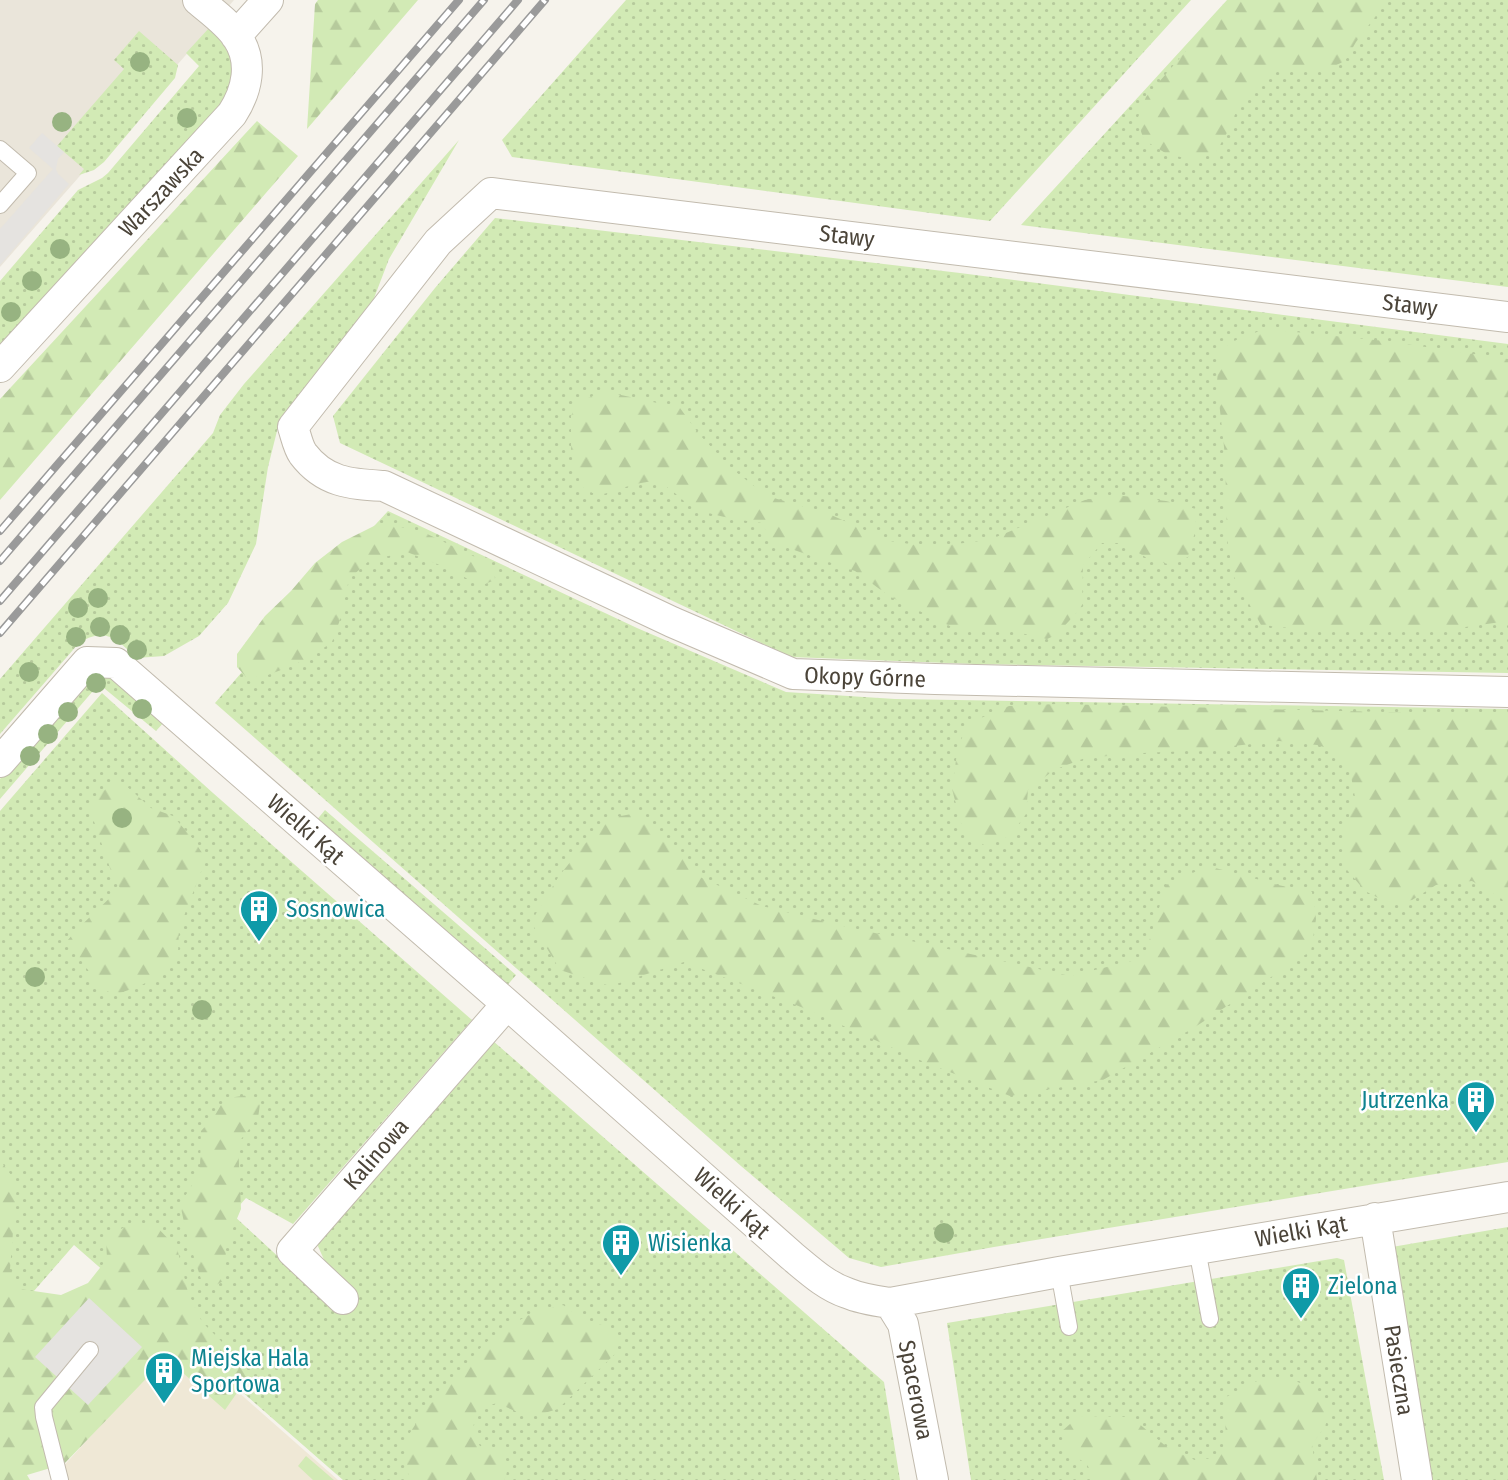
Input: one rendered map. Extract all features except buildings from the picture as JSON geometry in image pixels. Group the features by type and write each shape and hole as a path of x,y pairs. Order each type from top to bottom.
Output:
{"street":[{"path":"198,0 236,36 268,0"},
{"name":"Warszawska","path":"0,367 232,114 244,92 247,79 245,51 236,36"},
{"name":"Stawy","path":"293,427 438,242 491,192 1508,317"},
{"name":"Okopy Górne","path":"293,427 301,452 323,474 347,484 384,486 672,622 793,674 1508,692"},
{"name":"Wielki Kąt","path":"0,762 87,662 116,663 817,1277 845,1293 890,1303 1508,1197"},
{"name":"Kalinowa","path":"343,1299 292,1251 507,1004"},
{"name":"Pasieczna","path":"1375,1218 1417,1480"},
{"name":"Spacerowa","path":"890,1303 903,1324 933,1480"}],"lane":[{"path":"0,149 28,173 0,205"},
{"path":"1197,1249 1210,1319"},
{"path":"1059,1272 1069,1327"},
{"path":"60,1480 43,1407 90,1350"}],"shaded area":[{"path":"0,0 234,0 0,267"},
{"path":"42,133 64,152 58,159 56,169 69,184 0,265 0,229 53,169 29,148"},
{"path":"89,1298 142,1347 88,1405 35,1357"},
{"name":"Miejska Hala Sportowa","path":"178,1339 338,1480 51,1480"}],"green space":[{"path":"318,0 418,0 307,129 315,4"},
{"path":"626,0 1191,0 990,221 512,157 502,140"},
{"path":"1227,0 1508,0 1508,287 1021,225"},
{"path":"1230,0 1388,0 1345,61 1321,72 1296,68 1267,74 1239,105 1216,152 1194,160 1167,154 1144,140 1137,120 1146,97"},
{"path":"209,28 225,47 231,63 232,72 223,104 0,348 0,281 78,190 108,173 199,66 186,53"},
{"path":"139,31 178,65 175,78 104,162 94,170 79,175 84,169 57,146 124,69 114,60"},
{"path":"257,121 298,156 0,500 0,399"},
{"path":"459,140 389,259 371,306 280,419 268,467 256,544 228,603 199,636 164,656 137,658 111,637 97,636 79,643 0,734 0,679 213,433 220,415 244,384"},
{"path":"495,218 960,273 1508,344 1508,673 974,664 791,657 340,443 333,416 435,288"},
{"path":"1265,329 1385,341 1508,359 1508,621 1444,630 1301,629 1261,625 1233,575 1227,538 1225,456 1217,383 1219,350 1238,339"},
{"path":"603,391 680,408 698,433 732,469 767,496 829,514 889,541 931,547 989,540 1085,500 1115,495 1166,501 1196,509 1195,532 1188,557 1171,565 1147,558 1122,543 1102,543 1083,565 1082,607 1056,635 1047,639 1011,631 954,628 889,596 855,571 771,542 762,523 697,509 658,483 639,483 598,496 582,487 571,454 571,416 577,403"},
{"path":"388,511 637,628 786,692 895,699 1508,709 1508,1162 881,1267 849,1258 215,703"},
{"path":"380,523 421,531 494,566 495,580 480,586 452,570 407,552 370,560 349,579 341,617 332,642 311,657 289,667 265,676 247,678 237,667 237,654 265,616 315,563 342,542"},
{"path":"109,676 165,721 156,731 99,684 0,799 0,779 83,683 95,677"},
{"path":"102,693 472,1020 293,1224 246,1198 232,1214 339,1313 330,1273 317,1244 493,1041 884,1382 900,1480 343,1480 74,1245 0,1330 0,811"},
{"path":"1057,704 1508,715 1508,911 1502,899 1472,881 1436,885 1412,900 1390,904 1365,891 1342,864 1344,833 1355,797 1349,766 1334,750 1317,745 1279,741 1085,758 1054,770 1028,790 1026,814 1010,836 986,846 964,834 952,789 958,746 969,723 1009,706"},
{"path":"124,784 151,808 173,816 206,859 179,929 178,953 163,973 120,993 97,987 67,941 120,888 112,874 88,804 104,790"},
{"path":"325,810 516,975 505,988 315,822"},
{"path":"642,812 698,876 762,906 1070,976 1144,958 1166,885 1208,866 1312,892 1316,919 1311,951 1195,1027 1103,1080 1010,1096 922,1061 801,1007 684,962 610,986 560,970 531,922 559,876 605,819"},
{"path":"249,1095 260,1104 258,1118 238,1143 241,1209 226,1245 225,1280 216,1285 201,1279 180,1203 200,1167 201,1131 221,1105 235,1097"},
{"path":"0,1160 17,1183 10,1269 20,1289 61,1295 88,1283 107,1259 106,1238 126,1226 153,1223 177,1248 188,1292 202,1322 245,1365 248,1377 225,1410 166,1358 64,1464 27,1475 30,1480 0,1480"},
{"path":"1508,1227 1508,1480 1429,1480 1392,1247"},
{"path":"1337,1258 1344,1260 1384,1480 971,1480 947,1323"},
{"path":"563,1305 587,1322 602,1325 615,1334 615,1354 558,1409 534,1416 497,1403 477,1409 472,1433 480,1446 502,1450 507,1465 504,1480 409,1480 406,1439 424,1411 484,1344 508,1326 535,1312"},
{"path":"1261,1379 1300,1383 1315,1392 1330,1408 1325,1427 1312,1444 1317,1480 1094,1480 1087,1464 1066,1451 1061,1432 1079,1416 1131,1417 1168,1448 1197,1461 1220,1456 1226,1438 1224,1398"},
{"path":"306,1456 334,1480 313,1480 298,1466"}],"railway":[{"path":"0,531 459,0"},
{"path":"0,561 484,0"},
{"path":"0,601 518,0"},
{"path":"0,633 545,0"}],"place":[{"name":"Sosnowica","path":"259,943"},
{"name":"Jutrzenka","path":"1476,1134"},
{"name":"Wisienka","path":"621,1277"},
{"name":"Zielona","path":"1301,1320"},
{"name":"Miejska Hala Sportowa","path":"164,1405"}]}
